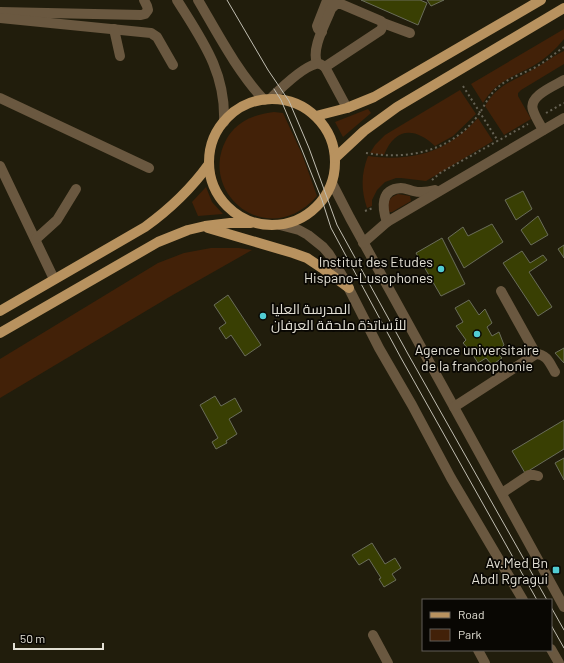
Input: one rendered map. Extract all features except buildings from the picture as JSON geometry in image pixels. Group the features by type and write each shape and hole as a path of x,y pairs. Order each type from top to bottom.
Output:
{"main road":[{"path":"316,116 347,108 374,97 541,0"},
{"path":"335,158 364,131 397,107 564,8"},
{"path":"0,333 158,242 188,230 230,223 280,225 299,219 312,211 322,200 332,183 335,166 334,149 327,131 316,116 299,105 281,100 267,99 246,105 238,109 224,122 213,142 210,164 213,184 223,202 238,215 256,223"},
{"path":"0,311 158,218 192,187 210,164"},
{"path":"205,226 301,256 319,265 348,288"}],"street":[{"path":"0,12 141,15 145,14 148,10 144,0"},
{"path":"177,0 213,61 222,86 224,122"},
{"path":"198,0 236,65 256,91 267,99 302,72 321,65 381,30 383,23"},
{"path":"347,108 321,65 315,59 315,50 322,32 317,26 326,3 331,2 341,4 383,23 410,33"},
{"path":"0,18 148,33 154,35 159,40 173,65"},
{"path":"114,30 120,56"},
{"path":"543,130 532,110 534,100 536,97 564,80"},
{"path":"0,98 150,168"},
{"path":"363,243 387,222 564,118"},
{"path":"0,166 54,279"},
{"path":"332,183 363,243 502,492 564,607"},
{"path":"387,222 383,212 383,202 392,191 402,188 423,192 448,185"},
{"path":"36,239 57,220 76,190"},
{"path":"280,225 299,230 308,235 323,247 339,269 379,348 412,405 451,478 522,599"},
{"path":"500,291 536,354"},
{"path":"454,407 536,354 546,357 555,372"},
{"path":"502,492 529,475 538,476"},
{"path":"373,636 388,663"},
{"path":"479,651 485,663"},
{"path":"552,651 559,663"}],"path":[{"path":"366,154 382,156 411,155 430,150 450,141 468,126 480,112 488,98 498,87 538,65 564,46"},
{"path":"463,86 504,152"},
{"path":"429,183 440,173 564,103"},
{"path":"365,211 375,207"}],"green space":[{"path":"564,29 564,39 550,54 533,66 505,80 493,89 483,103 471,84"},
{"path":"564,51 564,64 518,93 518,96 531,119 504,135 485,106 490,98 508,83"},
{"path":"460,90 476,114 453,136 435,146 420,135 406,133 394,139 384,155 370,153 375,145 385,135"},
{"path":"368,109 371,113 343,137 335,122"},
{"path":"274,112 283,113 302,154 317,196 297,212 277,218 258,216 241,208 228,194 221,176 220,156 229,135 238,125 255,116"},
{"path":"478,118 493,141 426,181 396,178 385,182 377,190 372,200 372,206 367,208 364,195 363,176 368,156 400,157 415,156 429,152 442,147 454,139"},
{"path":"206,187 212,202 223,214 198,216 192,202"},
{"path":"398,194 410,196 411,201 392,212 389,212 388,202 392,197"},
{"path":"211,248 239,248 252,250 171,296 0,398 0,359 158,263 184,253"}],"tram line":[{"path":"227,0 268,70 289,101 309,148 337,225 546,599"},
{"path":"274,89 281,100 302,150 322,200 331,228 401,358 536,599"},
{"path":"552,609 564,630"},
{"path":"552,627 564,648"}],"place":[{"name":"Institut des Etudes Hispano-Lusophones","path":"441,269"},
{"name":"المدرسة العليا للأساتذة ملحقة العرفان","path":"263,316"},
{"name":"Agence universitaire de la francophonie","path":"477,334"},
{"name":"Av.Med Bn Abdl Rgragui","path":"556,570"}]}
